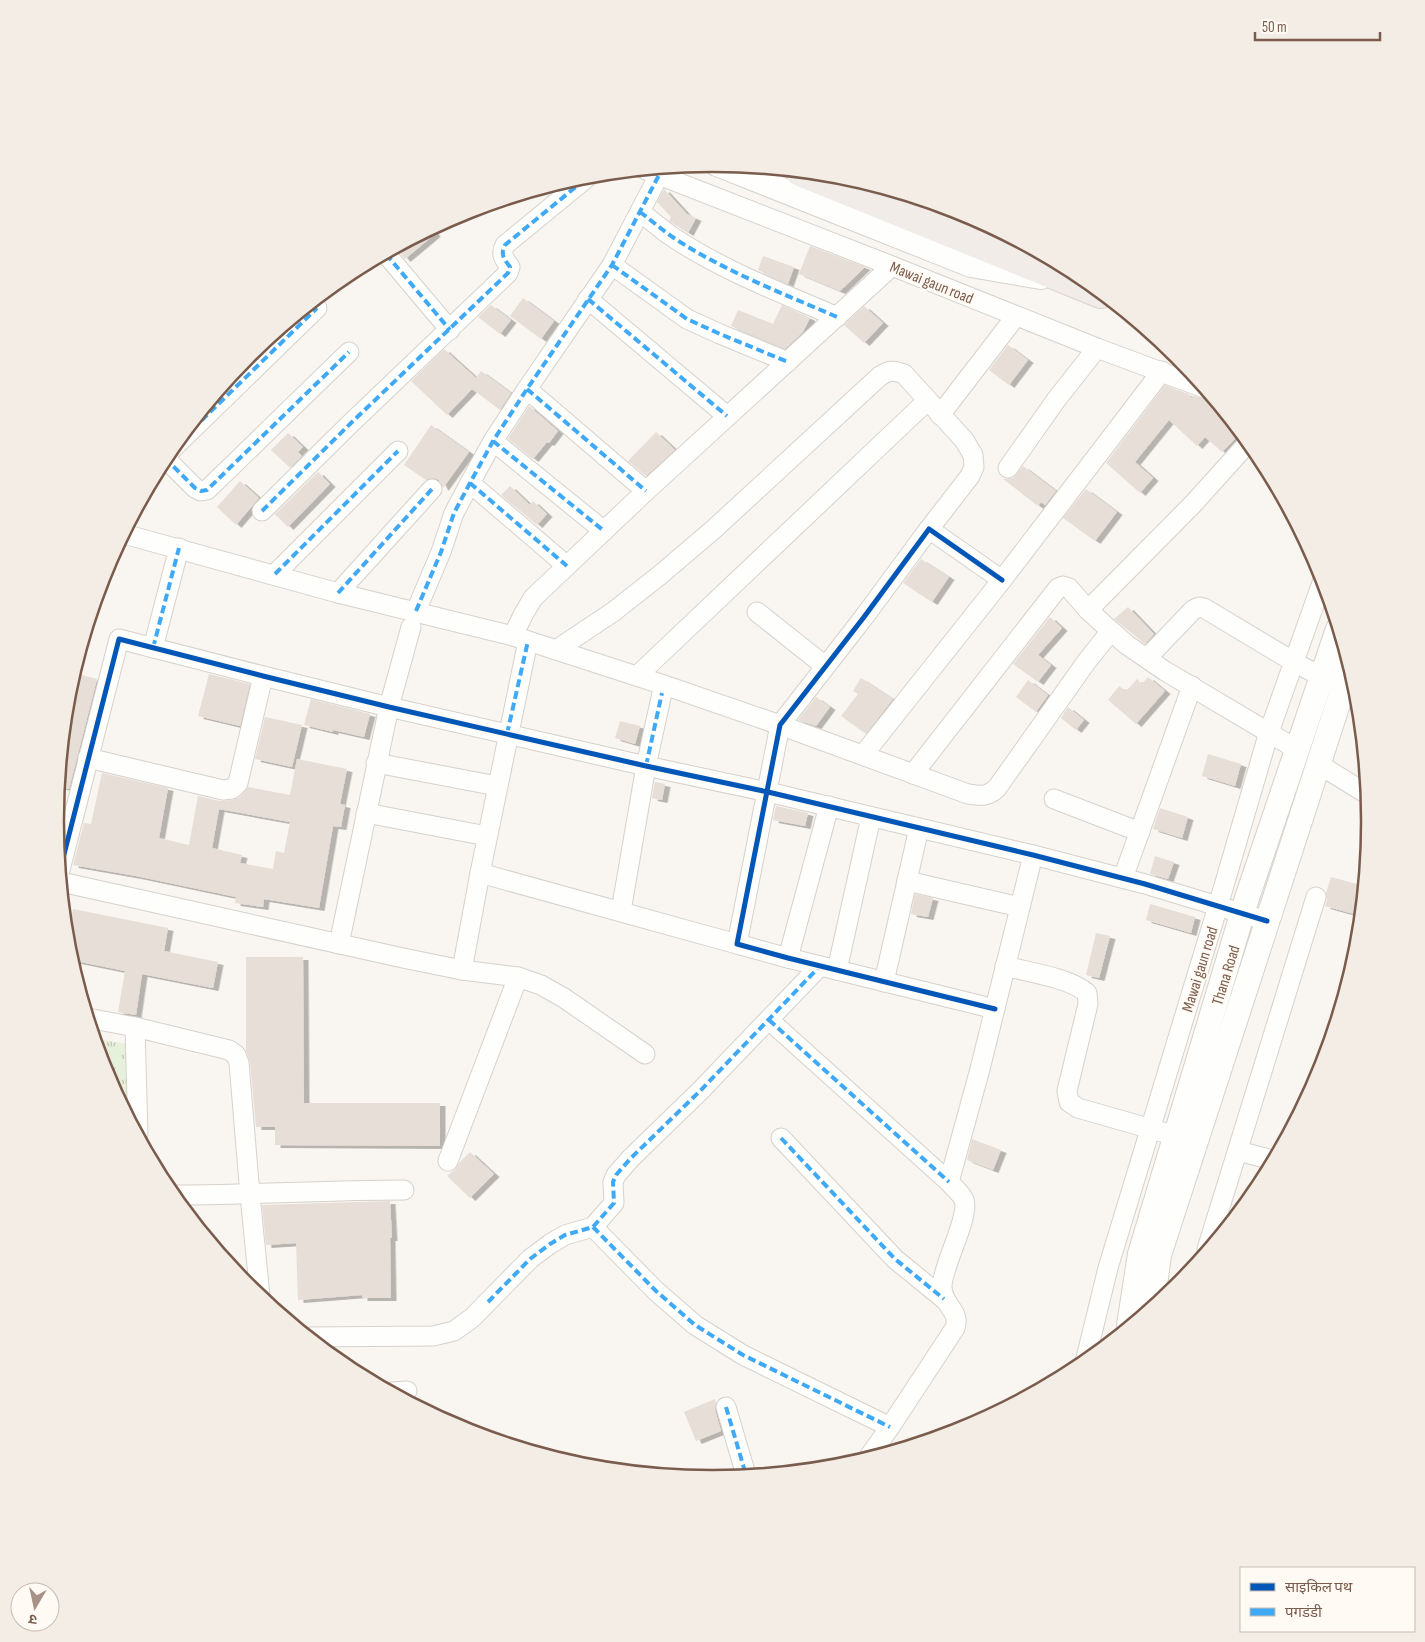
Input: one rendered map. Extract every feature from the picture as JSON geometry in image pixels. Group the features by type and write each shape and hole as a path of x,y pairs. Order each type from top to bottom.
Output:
{"highway":[{"path":"827,183 1074,283"}],"street":[{"path":"740,173 971,265 1070,281"},
{"name":"Mawai gaun road","path":"658,175 1097,348 1190,382"},
{"path":"339,944 389,707 414,619 441,552 454,512 493,441 612,265 640,212 652,176"},
{"path":"262,511 508,273 510,267 502,256 502,250 505,245 575,187"},
{"path":"640,212 673,237 706,257 756,282 837,317"},
{"path":"390,258 450,330"},
{"path":"612,265 686,319 788,362"},
{"path":"462,970 507,734 523,615 533,598 646,491 892,266"},
{"path":"588,299 728,416"},
{"path":"208,414 316,308"},
{"path":"637,676 934,408 1016,316"},
{"path":"1008,468 1056,400 1097,348"},
{"path":"171,464 195,488 201,491 207,490 349,352"},
{"path":"556,650 613,612 660,575 887,371 895,370 904,374 964,440 973,455 974,467 970,476 780,725 737,944"},
{"path":"863,755 1002,580 1162,371"},
{"path":"527,389 646,491"},
{"path":"493,441 604,531"},
{"path":"1088,610 1193,504 1243,448"},
{"path":"275,574 398,451"},
{"path":"470,483 567,566"},
{"path":"338,593 432,489"},
{"path":"929,529 1002,580"},
{"path":"130,536 275,574 414,619 521,639 637,676 780,725 968,794 983,797 992,793 997,788 1087,661 1111,632"},
{"path":"153,648 179,548"},
{"path":"914,774 1058,588 1063,586 1069,588 1111,632 1146,658 1298,750"},
{"name":"Mawai gaun road","path":"1088,1349 1108,1268 1269,732 1319,591"},
{"path":"1146,658 1198,607 1204,608 1294,662 1339,676"},
{"path":"756,612 825,666"},
{"path":"65,851 119,639 389,707 829,806 1032,855 1123,878 1267,921"},
{"name":"Thana Road","path":"1153,1296 1159,1255 1318,764 1339,676 1338,651"},
{"path":"88,758 223,790 232,789 238,783 263,676"},
{"name":"Thana Road","path":"1130,1317 1140,1254 1243,914 1298,750 1339,676"},
{"path":"1123,878 1192,686"},
{"path":"620,911 646,766 662,693"},
{"path":"376,763 497,786"},
{"path":"1318,764 1360,790"},
{"path":"1054,800 1140,832"},
{"path":"788,958 829,806"},
{"path":"366,813 487,836"},
{"path":"319,1337 433,1336 454,1331 472,1318 530,1259 565,1235 592,1227 614,1203 612,1182 616,1175 768,1020 829,968 871,817"},
{"path":"884,982 918,828"},
{"path":"949,1182 995,1009 1032,855"},
{"path":"480,873 788,958 995,1009"},
{"path":"907,881 1020,907"},
{"path":"67,883 462,970 518,978 541,985 564,998 645,1054"},
{"path":"1211,1235 1316,897"},
{"path":"1005,966 1067,982 1080,987 1087,993 1088,1004 1067,1091 1069,1102 1078,1108 1176,1136"},
{"path":"448,1161 518,978"},
{"path":"95,1019 135,1027 228,1050 236,1054 239,1063 259,1285"},
{"path":"768,1020 960,1193 965,1202 964,1214 945,1272 942,1286 944,1299"},
{"path":"135,1027 138,1120"},
{"path":"781,1138 895,1260 944,1299 956,1317 955,1328 890,1426 878,1448"},
{"path":"1238,1151 1266,1158"},
{"path":"183,1195 250,1195 335,1190 404,1190"},
{"path":"592,1227 656,1291 695,1325 743,1355 890,1426"},
{"path":"726,1407 744,1469"}],"green space":[{"path":"102,1040 129,1044 131,1109"}],"building":[{"path":"664,189 687,214 696,218 688,233 669,221 671,217 657,202"},
{"path":"432,236 405,259 400,253"},
{"path":"810,246 865,267 840,291 799,274"},
{"path":"763,256 794,267 788,284 758,270"},
{"path":"523,298 554,321 541,339 510,316"},
{"path":"491,305 511,320 500,334 478,317"},
{"path":"782,305 810,318 803,332 785,349 731,326 738,310 773,324"},
{"path":"864,306 883,323 864,343 844,325"},
{"path":"1008,345 1028,360 1009,385 989,370"},
{"path":"444,349 476,378 481,371 511,393 500,410 472,389 447,415 411,381"},
{"path":"1165,385 1188,394 1192,398 1194,396 1205,399 1236,438 1222,452 1205,437 1197,446 1169,420 1135,462 1153,478 1140,493 1106,463"},
{"path":"529,406 558,431 533,459 508,439"},
{"path":"431,425 469,452 443,488 439,480 434,478 426,480 404,465"},
{"path":"656,432 675,450 646,476 628,461"},
{"path":"288,433 303,447 298,452 302,456 290,468 271,450"},
{"path":"1023,466 1056,491 1045,505 1041,502 1038,506 1003,479 1013,478"},
{"path":"318,472 330,484 288,527 275,514"},
{"path":"240,481 259,498 236,525 217,507"},
{"path":"510,486 530,505 533,501 547,514 537,525 501,495"},
{"path":"1086,489 1117,512 1095,541 1063,518"},
{"path":"921,559 949,577 932,602 903,583"},
{"path":"1128,607 1154,634 1145,644 1114,619"},
{"path":"1050,617 1062,628 1038,655 1051,665 1038,682 1013,664"},
{"path":"209,674 250,684 240,726 198,716"},
{"path":"81,675 97,679 69,789 65,788 69,736"},
{"path":"1148,677 1165,691 1136,724 1108,700 1119,686 1126,691 1137,679 1142,684"},
{"path":"861,678 893,699 866,734 841,716 858,694 853,691"},
{"path":"1028,680 1048,695 1036,712 1016,697"},
{"path":"816,697 830,707 816,726 798,720"},
{"path":"311,699 370,714 364,737 304,725"},
{"path":"1068,707 1084,720 1076,730 1061,718"},
{"path":"265,717 302,725 292,767 255,759"},
{"path":"620,721 640,726 635,744 615,738"},
{"path":"1208,754 1241,764 1235,786 1202,776"},
{"path":"297,759 347,769 340,804 345,805 341,827 333,826 319,908 264,899 263,907 235,903 236,897 73,865 84,823 91,824 102,773 168,788 159,838 189,845 198,796 220,801 233,800 240,797 248,787 290,795","holes":["219,809 290,822 284,853 276,851 273,869 240,863 242,855 212,848"]},
{"path":"655,782 665,784 662,800 652,798"},
{"path":"776,806 808,813 805,826 773,820"},
{"path":"1160,808 1188,817 1182,838 1153,829"},
{"path":"1155,856 1174,862 1168,879 1150,874"},
{"path":"1331,877 1358,884 1355,914 1325,906 1327,900 1326,893"},
{"path":"915,894 933,898 928,917 911,914"},
{"path":"1150,904 1195,917 1191,933 1146,920"},
{"path":"73,909 168,928 164,951 218,962 213,988 142,974 136,1015 118,1012 125,971 79,962 71,919"},
{"path":"1096,933 1110,936 1099,978 1086,975"},
{"path":"246,957 303,957 304,1103 440,1103 440,1146 275,1145 275,1127 256,1127 250,1062 246,1051"},
{"path":"972,1139 1001,1150 993,1170 967,1160"},
{"path":"470,1152 494,1174 470,1198 447,1176"},
{"path":"390,1201 392,1238 390,1238 391,1298 362,1298 362,1295 298,1300 296,1243 266,1245 262,1205"},
{"path":"715,1399 715,1410 721,1431 696,1441 684,1412"}],"marked path":[{"path":"416,611 441,552 454,513 493,441 612,265 659,175"},
{"path":"262,511 508,273 510,267 503,254 505,245 575,187"},
{"path":"640,212 674,238 713,261 837,317"},
{"path":"390,258 450,330"},
{"path":"612,265 687,319 788,362"},
{"path":"588,299 727,416"},
{"path":"207,415 317,308"},
{"path":"171,464 195,488 201,491 207,490 349,352"},
{"path":"527,389 646,491"},
{"path":"493,441 604,531"},
{"path":"275,574 398,451"},
{"path":"470,483 567,566"},
{"path":"338,593 432,489"},
{"path":"153,648 179,548"},
{"path":"507,734 528,641"},
{"path":"646,766 662,693"},
{"path":"488,1302 530,1259 550,1244 565,1235 593,1227 614,1203 613,1182 616,1175 820,966"},
{"path":"769,1020 949,1182"},
{"path":"781,1138 895,1259 944,1299"},
{"path":"593,1227 656,1291 695,1325 743,1355 890,1427"},
{"path":"726,1407 744,1469"}],"cycle path":[{"path":"995,1009 737,944 780,725 864,617 929,529 1002,580"},
{"path":"65,851 119,639 389,707 768,792 1033,855 1145,884 1267,921"}]}
